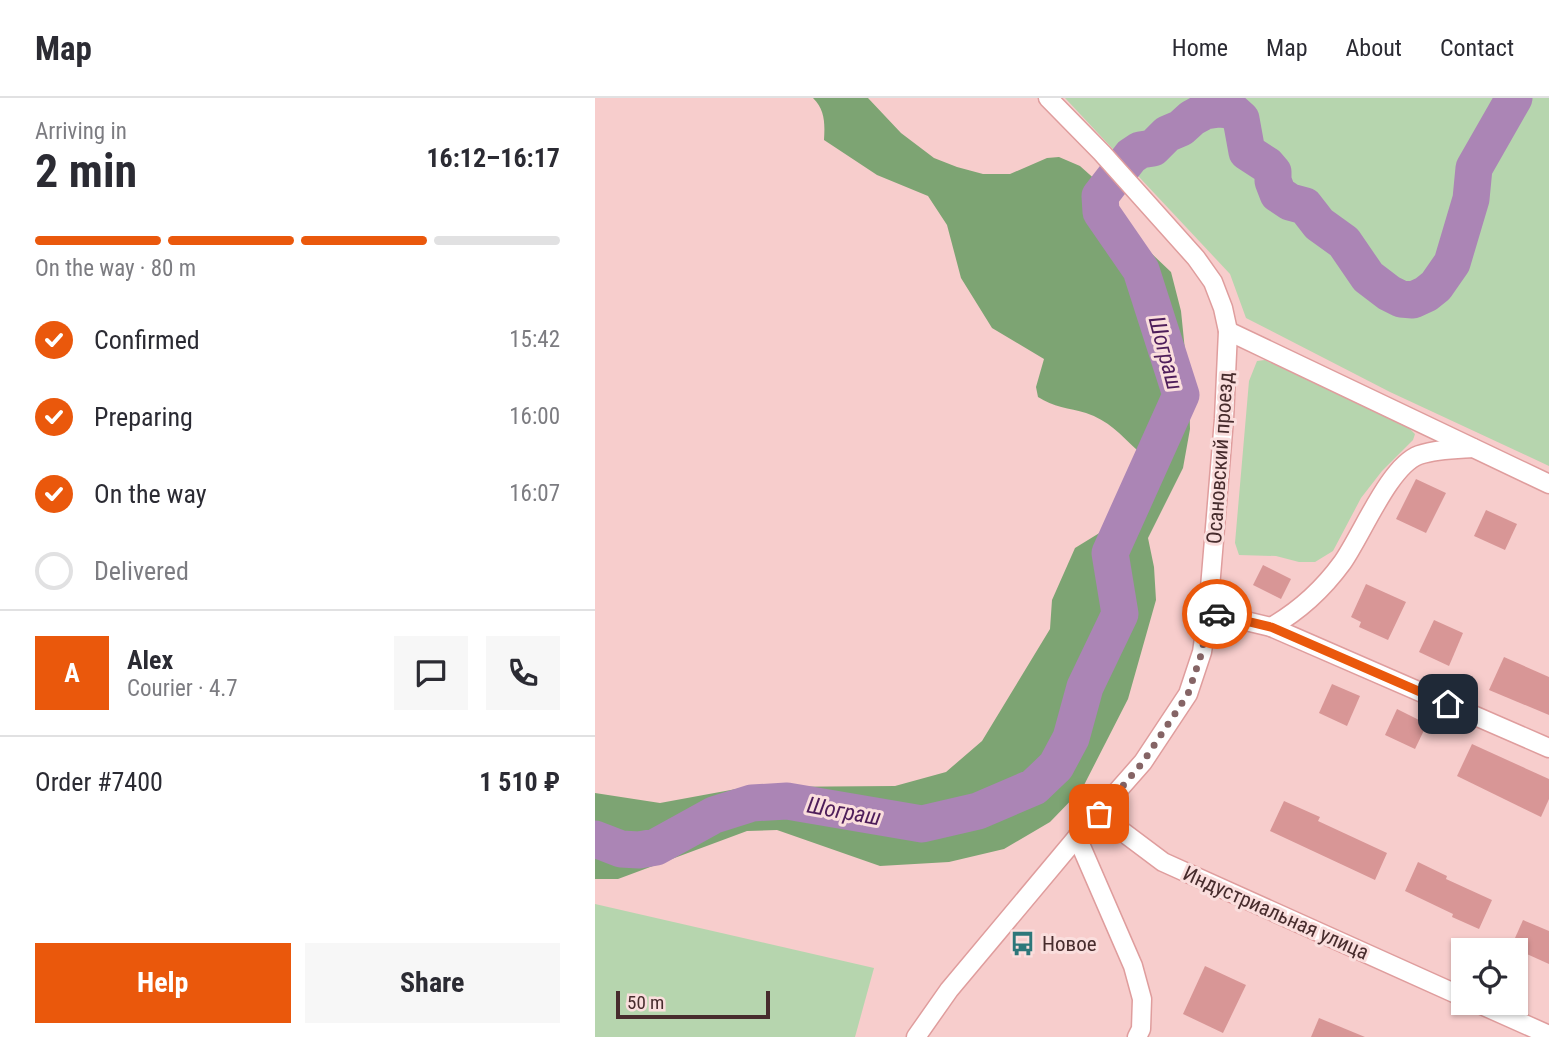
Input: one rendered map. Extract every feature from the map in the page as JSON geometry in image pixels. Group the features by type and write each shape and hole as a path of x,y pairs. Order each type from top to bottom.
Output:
{"street":[{"name":"Осановский проезд","path":"916,1037 949,990 1143,762 1188,694 1202,652 1208,611 1224,419 1228,331 1223,308 1213,282 1196,258 1102,153 1048,98"},
{"path":"1228,331 1549,484"},
{"path":"1271,627 1301,607 1342,563 1395,474 1418,455 1476,448"},
{"path":"1208,611 1271,627 1549,748"},
{"name":"Индустриальная улица","path":"1099,814 1163,862 1451,992"},
{"path":"1077,837 1133,966 1142,999 1141,1029 1137,1037"},
{"path":"1504,1015 1549,1035"}],"green space":[{"path":"813,98 868,98 901,133 934,158 983,174 1010,174 1047,158 1059,157 1080,166 1108,191 1117,215 1131,234 1171,272 1181,311 1190,429 1183,468 1148,538 1154,567 1156,600 1128,699 1082,789 1050,822 1004,849 949,862 880,866 777,830 747,831 618,879 595,879 595,793 660,803 747,787 895,786 946,772 982,741 1050,629 1052,600 1075,548 1114,524 1134,478 1137,450 1114,428 1094,416 1055,405 1038,397 1036,387 1044,359 992,328 961,278 947,225 928,196 877,175 824,140 823,117"},
{"path":"1065,98 1549,98 1549,466 1390,392 1246,318 1230,274"},
{"path":"1265,360 1408,427 1415,434 1413,440 1382,471 1361,498 1333,551 1315,562 1299,562 1276,556 1239,555 1235,543 1249,381 1257,361"},
{"path":"595,904 874,968 855,1037 595,1037"}],"building":[{"path":"1416,479 1446,493 1426,533 1396,519"},
{"path":"1486,510 1517,524 1505,550 1474,536"},
{"path":"1263,565 1291,579 1281,599 1253,585"},
{"path":"1366,584 1406,602 1388,640 1359,627 1361,622 1351,617"},
{"path":"1434,620 1463,633 1449,666 1419,652"},
{"path":"1504,657 1549,677 1549,715 1489,690"},
{"path":"1332,684 1360,696 1347,726 1319,713"},
{"path":"1397,709 1427,724 1415,749 1385,735"},
{"path":"1472,744 1549,779 1549,799 1541,817 1457,776"},
{"path":"1284,801 1320,817 1318,821 1387,853 1375,880 1270,831"},
{"path":"1418,862 1447,876 1446,879 1492,900 1479,929 1405,891"},
{"path":"1523,920 1549,931 1549,964 1528,955 1528,938 1515,938"},
{"path":"1205,966 1246,985 1223,1033 1183,1014"},
{"path":"1319,1018 1365,1037 1311,1037"}],"waterway":[{"name":"Шограш","path":"595,839 621,849 656,847 714,815 752,803 787,801 922,824 978,811 1034,787 1056,766 1071,738 1085,687 1120,614 1110,553 1181,395 1141,270 1101,212 1100,196 1131,156 1140,150 1153,148 1167,134 1181,128 1205,111 1231,110 1241,119 1247,152 1273,172 1278,194 1290,202 1305,206 1319,224 1344,242 1368,277 1389,293 1401,299 1413,300 1436,286 1452,263 1471,199 1474,168 1514,98"}],"way so far":[{"path":"1099,814 1143,762 1188,694 1202,652 1208,611 1217,614"}],"place":[{"name":"Новое","path":"1022,944"}],"route":[{"path":"1217,614 1271,627 1448,704"}]}
